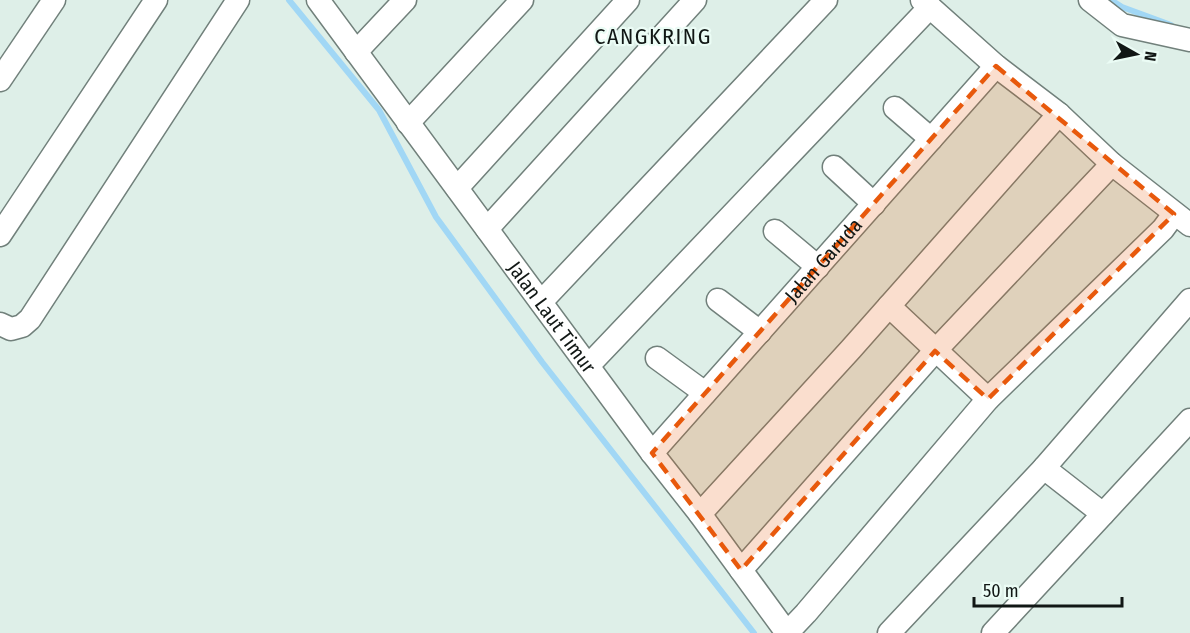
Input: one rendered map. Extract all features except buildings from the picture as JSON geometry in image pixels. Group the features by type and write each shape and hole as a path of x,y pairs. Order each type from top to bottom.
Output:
{"street":[{"path":"0,80 54,0"},
{"path":"0,236 156,0"},
{"path":"0,324 11,329 22,326 30,319 238,0"},
{"name":"Jalan Laut Timur","path":"318,0 787,633"},
{"path":"356,52 405,0"},
{"path":"408,123 522,0"},
{"path":"487,229 695,0"},
{"path":"541,302 826,0"},
{"path":"1090,0 1122,25 1190,40"},
{"path":"457,188 619,3"},
{"path":"588,366 926,3 996,66 1059,114 1112,164 1182,220 1164,229 988,399 806,614 787,633"},
{"name":"Jalan Garuda","path":"652,453 996,66"},
{"path":"895,108 931,139"},
{"path":"700,514 1059,114"},
{"path":"741,570 935,351 1112,164"},
{"path":"834,166 874,204"},
{"path":"775,231 818,267"},
{"path":"718,300 760,332"},
{"path":"889,633 1044,468 1190,300"},
{"path":"889,306 988,399"},
{"path":"657,358 705,393"},
{"path":"993,633 1190,420"},
{"path":"1044,468 1103,514"}],"highlighted area":[{"path":"996,66 1174,214 988,399 935,351 741,570 652,453"}],"waterway":[{"path":"289,0 379,110 436,217 542,362 754,633"},
{"path":"1111,0 1122,7 1171,25"}],"district":[{"name":"CANGKRING","path":"653,36"}]}
